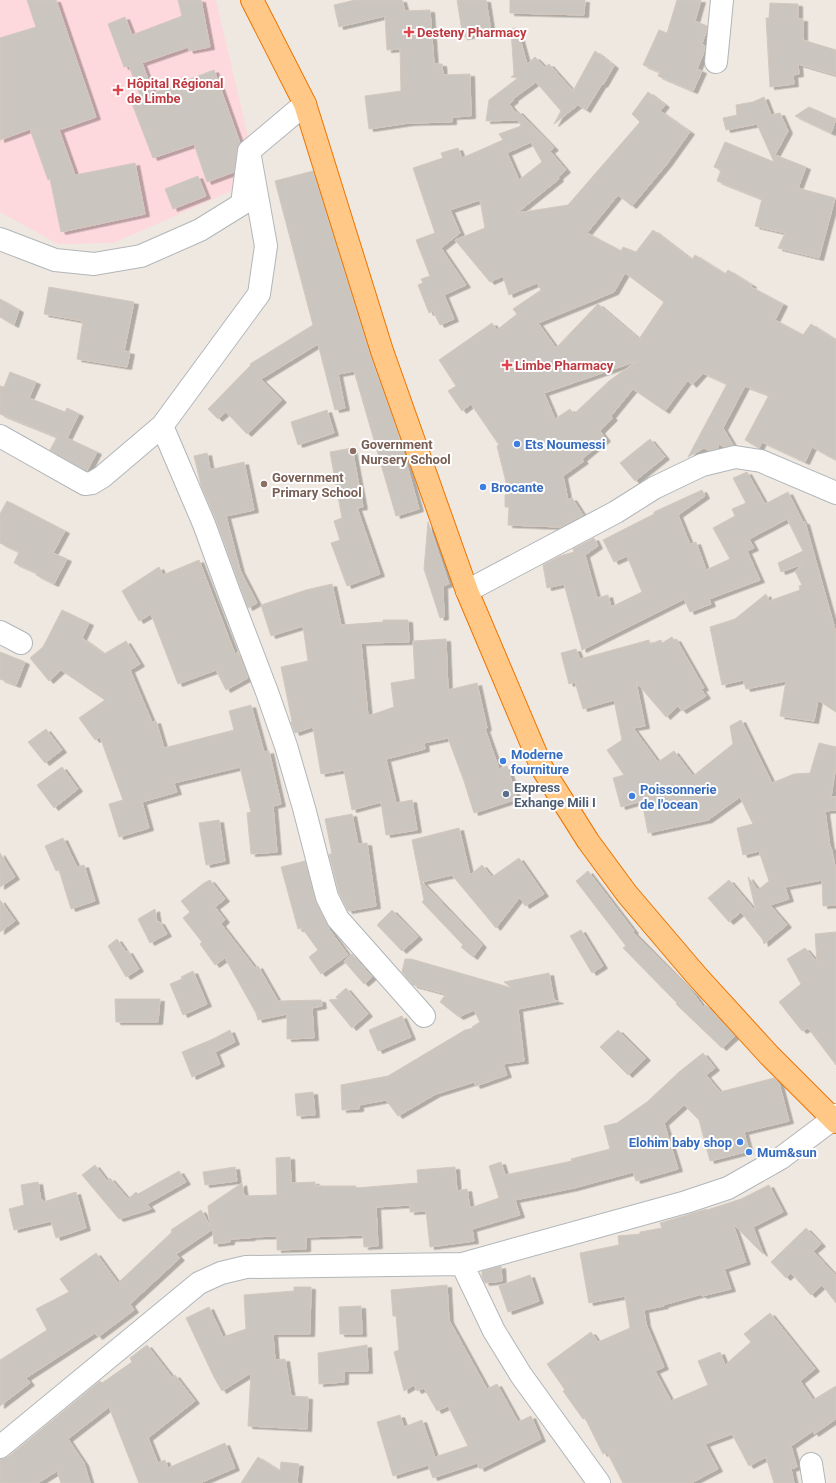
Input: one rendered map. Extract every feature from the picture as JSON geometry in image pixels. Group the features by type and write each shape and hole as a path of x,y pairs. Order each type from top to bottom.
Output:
{"highway":[{"path":"252,0 305,104 382,351 467,591 542,768 588,841 627,894 696,975 769,1055 835,1119"}],"street":[{"path":"716,62 722,0"},
{"path":"0,239 55,260 94,264 142,256 200,230 242,204 249,151 305,104"},
{"path":"0,436 85,484 92,483 102,477 162,426 259,294 266,246 249,151"},
{"path":"162,426 204,524 286,746 327,896 338,919 424,1016"},
{"path":"467,591 616,512 654,488 702,465 735,457 760,462 836,493"},
{"path":"0,632 21,643"},
{"path":"0,1447 199,1283 221,1273 246,1267 462,1264 686,1202 728,1188 781,1158 835,1119"},
{"path":"462,1264 494,1331 521,1375 599,1483"}],"shaded area":[{"name":"Hôpital Régional de Limbe","path":"0,0 216,0 258,179 114,243 58,244 0,212"}],"building":[{"path":"27,0 56,0 96,117 59,130 75,175 135,163 145,214 61,232 50,179 48,180 30,129 0,140 0,38 36,27"},
{"path":"178,0 201,0 210,47 189,51 188,47 142,63 153,93 214,70 240,143 237,149 234,172 207,182 194,144 153,158 131,101 141,98 129,66 124,67 108,24 125,17 132,35 182,16"},
{"path":"355,0 402,0 405,11 430,10 434,64 442,64 443,75 470,74 471,116 452,117 452,122 409,123 369,129 365,96 401,91 400,49 387,50 385,16 339,27 334,5"},
{"path":"457,0 486,0 491,32 463,37"},
{"path":"510,0 585,0 584,15 510,13"},
{"path":"677,0 701,0 695,21 707,26 702,44 705,46 704,52 697,69 702,71 693,91 658,76 660,72 643,65 659,30 667,33"},
{"path":"770,3 798,4 798,19 803,19 803,40 836,50 836,75 798,64 799,74 793,75 794,84 770,87 766,18 769,18"},
{"path":"517,28 527,64 535,57 545,67 549,64 573,91 595,51 614,66 586,110 578,105 554,124 561,111 536,82 513,99 514,100 509,104 516,113 518,111 554,148 550,151 566,170 558,177 559,179 517,213 568,205 640,122 632,114 648,92 665,105 660,111 690,132 667,164 632,206 618,195 587,233 621,251 623,247 636,252 653,230 692,260 695,255 725,274 728,270 752,285 751,287 783,304 775,320 803,335 811,324 836,340 836,460 812,447 805,462 762,442 759,448 745,440 769,395 745,386 723,428 733,445 725,447 719,444 717,449 709,450 704,448 688,457 727,384 703,373 692,385 688,380 665,411 633,389 611,416 613,418 600,431 606,439 582,459 584,461 563,476 568,500 572,498 583,515 560,527 508,525 509,507 505,507 505,495 509,494 497,446 499,445 471,404 462,411 448,391 456,386 439,360 492,323 497,330 517,314 513,309 541,290 537,283 509,295 503,276 490,282 455,240 485,228 480,200 450,210 460,233 441,248 466,285 444,295 454,319 440,325 433,311 429,313 418,285 423,283 421,279 430,276 416,240 435,233 413,168 443,158 441,153 458,148 462,158 503,140 499,134 521,126 518,120 486,121 489,100 518,78 511,77 514,75 511,29","holes":["531,142 542,162 519,180 507,153","625,273 664,302 639,339 598,304 556,348 538,323 614,292","637,361 609,381 574,414 570,409 555,419 544,393"]},
{"path":"764,97 771,115 780,113 788,131 775,155 806,167 798,188 835,198 819,258 778,248 785,233 755,226 762,199 717,181 721,170 714,167 725,142 774,162 757,124 726,130 723,118 737,115 736,105 753,102"},
{"path":"809,107 836,119 831,133 795,116"},
{"path":"313,171 370,355 398,433 419,509 396,516 354,371 338,374 345,408 335,410 318,344 261,379 282,400 247,434 226,412 218,419 208,409 251,365 250,364 313,325 275,181"},
{"path":"198,176 206,196 173,209 165,189"},
{"path":"49,287 134,302 124,351 130,352 127,367 77,359 83,321 44,314"},
{"path":"0,299 19,310 14,325 0,317"},
{"path":"10,372 36,382 29,398 65,412 67,408 79,414 67,438 97,452 87,471 50,450 57,437 0,414 0,386 4,387"},
{"path":"327,410 334,433 298,445 291,422"},
{"path":"650,439 665,457 635,481 620,463"},
{"path":"352,448 363,507 357,508 380,574 347,586 331,543 340,540 334,521 342,518 330,452"},
{"path":"207,453 209,470 244,462 254,510 226,516 240,570 257,603 248,608 216,520 201,485 194,456"},
{"path":"747,472 765,504 788,492 803,522 805,522 836,633 836,712 818,700 814,721 780,716 786,681 746,689 743,680 722,685 710,627 735,619 766,594 769,601 800,590 799,586 802,585 795,571 803,564 781,572 778,563 803,551 787,519 749,539 754,548 747,551 760,580 709,599 711,604 690,612 684,599 582,650 564,584 547,588 543,565 560,556 574,552 573,549 594,538 598,546 585,555 597,598 608,595 611,607 642,592 627,556 614,562 603,540 654,514 654,512 702,490 705,496 678,515 690,544 696,542 706,570 730,559 713,528 735,516 732,509 746,503 733,478"},
{"path":"7,501 65,531 53,553 67,559 54,584 36,575 37,573 14,563 19,552 0,543 0,514"},
{"path":"428,522 449,584 443,586 444,617 440,618 424,569"},
{"path":"199,560 235,654 238,652 248,678 226,690 216,670 178,684 151,614 139,621 122,591 159,567 163,575"},
{"path":"332,584 341,625 383,622 383,620 408,620 409,642 361,643 368,716 394,707 391,683 415,679 413,641 446,639 448,690 477,683 487,728 485,729 499,769 507,766 517,799 474,813 448,738 424,743 425,749 386,759 396,803 412,800 417,830 386,835 381,802 352,810 344,770 321,774 313,727 295,733 291,722 281,667 308,661 303,626 271,636 261,605 306,590"},
{"path":"62,610 89,623 82,638 104,654 126,641 140,664 130,670 152,722 156,721 164,748 234,730 229,711 251,705 264,752 269,751 281,804 273,806 277,852 251,854 247,813 251,812 240,767 174,783 177,792 142,802 149,828 119,837 109,804 123,800 100,737 95,740 79,718 105,700 61,670 49,681 30,658 43,647"},
{"path":"672,637 674,640 676,639 704,688 701,689 706,696 682,711 678,706 666,717 636,682 645,726 633,728 658,762 674,751 693,776 733,744 730,726 741,720 772,783 794,774 810,773 819,743 836,747 836,765 831,797 836,797 836,810 825,811 830,847 836,871 836,905 823,906 822,880 785,887 789,899 770,905 787,925 764,944 763,940 741,912 729,922 708,898 729,880 756,912 748,877 758,890 769,881 759,851 743,855 737,828 753,824 740,797 708,820 648,833 642,801 621,807 613,778 624,775 607,750 622,740 614,700 583,709 575,682 569,684 561,653 576,649 580,659 649,640 650,644 661,640 662,643"},
{"path":"0,652 25,662 16,685 0,679"},
{"path":"46,729 62,750 45,763 28,742"},
{"path":"62,767 78,789 54,808 37,785"},
{"path":"352,814 358,844 367,843 376,906 348,911 339,893 329,854 332,854 325,819"},
{"path":"219,820 225,861 206,865 199,823"},
{"path":"459,828 470,875 482,865 492,877 519,858 544,894 525,906 520,897 496,928 452,875 422,882 482,945 473,957 461,947 463,945 422,902 424,900 412,840"},
{"path":"63,838 77,867 84,865 95,901 71,909 59,870 56,871 45,846"},
{"path":"0,853 15,877 0,887"},
{"path":"305,861 316,903 330,928 329,929 348,955 321,974 309,957 318,950 302,928 298,929 281,867"},
{"path":"588,871 634,931 633,932 694,994 703,1007 706,1005 735,1036 722,1048 676,1004 677,1003 623,948 626,946 576,881"},
{"path":"210,880 225,899 215,907 225,920 221,924 255,968 258,966 278,1001 321,1000 322,1006 312,1008 314,1038 287,1039 287,1014 258,1020 256,1013 225,958 215,965 200,944 202,942 183,918 190,912 181,901"},
{"path":"0,900 15,921 0,932"},
{"path":"155,909 157,922 160,922 167,934 150,943 138,919"},
{"path":"392,910 418,937 402,951 377,925"},
{"path":"581,930 603,966 592,973 570,936"},
{"path":"836,932 836,1065 808,1028 802,1031 779,1002 801,984 787,959 805,948 817,962 815,934"},
{"path":"117,939 126,952 128,951 139,969 126,977 108,946"},
{"path":"352,954 372,977 364,984 344,961"},
{"path":"405,959 411,959 512,988 504,982 549,973 554,1000 559,1001 518,1009 524,1061 503,1064 507,1075 476,1086 474,1082 436,1094 398,1116 386,1100 359,1105 359,1109 342,1110 341,1085 388,1076 465,1030 473,1028 472,1027 480,1022 474,1010 459,1017 440,1002 446,994 413,985 402,972"},
{"path":"193,971 207,1004 183,1015 170,984 182,979 181,977"},
{"path":"346,988 368,1014 352,1028 329,1000 338,999 336,997"},
{"path":"115,999 160,999 158,1022 116,1022"},
{"path":"402,1016 411,1037 378,1051 369,1030"},
{"path":"230,1030 235,1042 215,1052 220,1064 192,1077 182,1052"},
{"path":"618,1030 646,1058 628,1075 600,1047"},
{"path":"703,1053 715,1068 706,1075 720,1092 774,1078 779,1083 789,1121 744,1132 749,1151 710,1161 699,1120 684,1105 664,1123 678,1169 636,1181 633,1172 574,1188 515,1200 520,1215 472,1229 474,1241 430,1247 426,1211 410,1212 410,1205 376,1207 378,1246 364,1247 363,1235 306,1237 306,1249 277,1250 277,1236 230,1239 230,1242 214,1244 213,1229 176,1254 180,1258 130,1304 134,1310 98,1337 95,1333 26,1378 30,1383 0,1406 0,1360 47,1330 36,1309 69,1292 60,1279 96,1253 118,1283 172,1232 171,1230 201,1210 210,1226 208,1206 242,1183 244,1196 277,1195 276,1158 290,1157 291,1183 315,1182 315,1186 356,1186 356,1188 418,1183 417,1170 455,1167 457,1191 467,1189 470,1208 499,1198 489,1166 501,1162 505,1175 572,1161 571,1159 610,1149 604,1126 617,1123 647,1102 679,1072"},
{"path":"313,1092 315,1115 297,1116 295,1094"},
{"path":"95,1165 107,1181 110,1178 128,1199 136,1192 138,1194 179,1171 186,1182 147,1204 151,1209 119,1219 82,1175"},
{"path":"235,1167 237,1181 205,1185 203,1172"},
{"path":"38,1182 41,1201 43,1200 43,1202 76,1192 86,1228 56,1238 51,1221 14,1230 9,1209 24,1205 21,1185"},
{"path":"769,1185 783,1212 753,1227 763,1254 733,1224 746,1262 724,1269 731,1289 702,1296 702,1294 663,1305 664,1306 644,1310 646,1324 664,1367 655,1371 671,1401 708,1385 698,1361 720,1352 725,1365 751,1342 744,1334 770,1313 815,1369 800,1381 813,1400 836,1386 836,1419 814,1434 813,1431 791,1446 797,1467 791,1469 794,1483 774,1483 766,1457 749,1466 732,1434 705,1444 718,1469 691,1483 623,1483 607,1452 603,1454 585,1418 583,1419 563,1391 565,1390 547,1364 591,1332 598,1342 630,1328 625,1296 589,1303 580,1253 619,1245 618,1236 640,1234 640,1232 662,1228 660,1223 741,1199"},
{"path":"806,1228 821,1244 813,1251 836,1276 836,1303 822,1285 811,1295 791,1273 786,1278 771,1262"},
{"path":"501,1266 502,1281 485,1283 482,1277 482,1271"},
{"path":"530,1275 539,1301 508,1312 499,1286"},
{"path":"447,1285 449,1320 487,1389 497,1384 518,1422 531,1416 541,1439 480,1469 477,1463 433,1478 428,1465 393,1476 377,1422 400,1415 404,1427 422,1420 435,1457 468,1446 448,1406 437,1411 424,1388 417,1391 414,1385 404,1391 394,1352 399,1350 396,1316 393,1316 391,1290"},
{"path":"294,1287 311,1287 310,1334 273,1334 275,1360 285,1359 291,1396 308,1397 307,1429 248,1426 251,1373 222,1391 186,1318 209,1307 223,1337 246,1329 244,1295 294,1291"},
{"path":"361,1306 362,1334 340,1334 339,1307"},
{"path":"147,1345 172,1377 175,1375 195,1401 148,1438 158,1463 165,1460 168,1468 225,1443 235,1468 200,1483 139,1483 109,1407 68,1439 84,1463 90,1483 61,1483 57,1471 38,1483 0,1483 0,1459 8,1457 100,1381 102,1383 132,1362 130,1358"},
{"path":"367,1345 368,1371 344,1371 344,1382 319,1384 318,1353"},
{"path":"258,1457 280,1471 281,1462 299,1464 297,1482 299,1483 241,1483"}],"place":[{"name":"Desteny Pharmacy","path":"409,32"},
{"name":"Hôpital Régional de Limbe","path":"118,90"},
{"name":"Limbe Pharmacy","path":"507,365"},
{"name":"Ets Noumessi","path":"517,444"},
{"name":"Government Nursery School","path":"353,451"},
{"name":"Government Primary School","path":"264,484"},
{"name":"Brocante","path":"483,487"},
{"name":"Moderne fourniture","path":"503,761"},
{"name":"Express Exhange Mili I","path":"506,794"},
{"name":"Poissonnerie de l'ocean","path":"632,796"},
{"name":"Elohim baby shop","path":"740,1142"},
{"name":"Mum&sun","path":"749,1152"}]}
